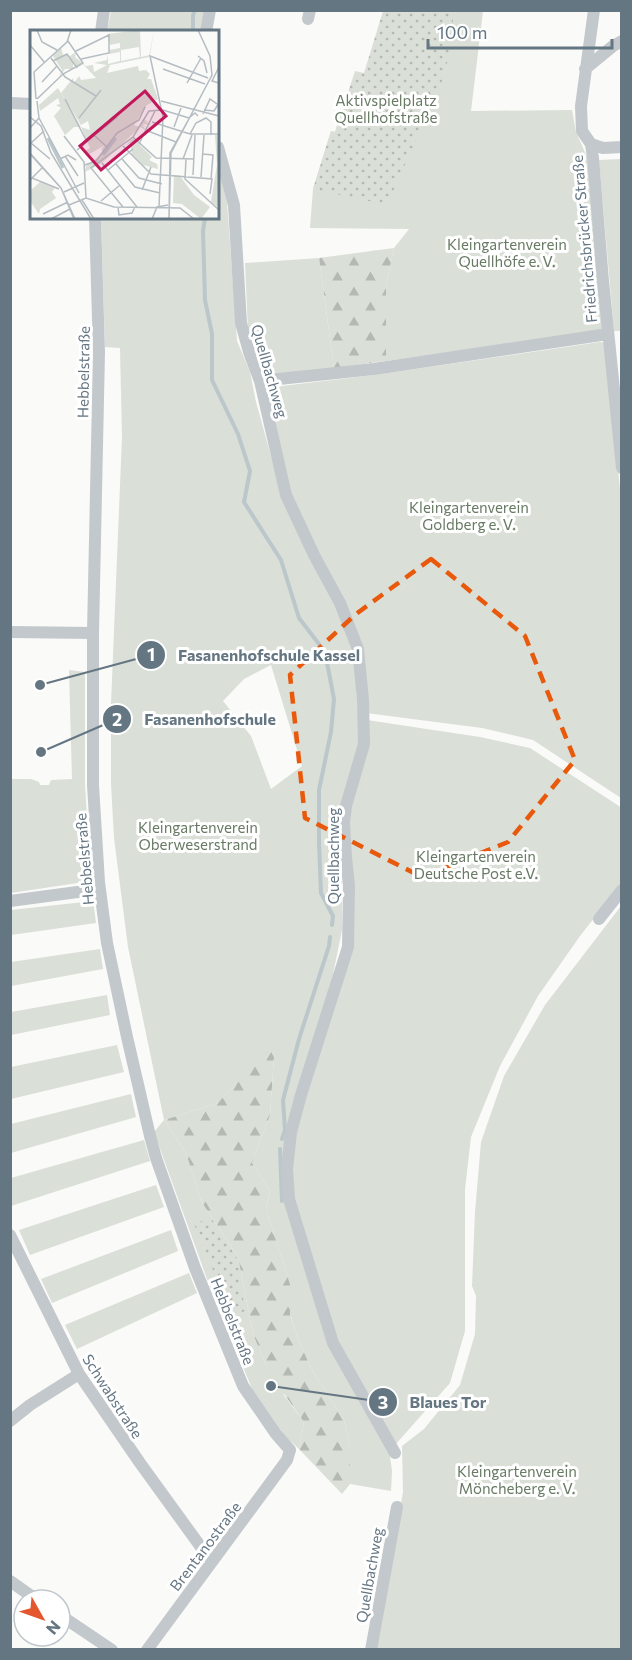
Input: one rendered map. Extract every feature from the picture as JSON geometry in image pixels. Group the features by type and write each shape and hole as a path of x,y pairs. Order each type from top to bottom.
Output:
{"street":[{"path":"101,30 104,10"},
{"path":"206,30 210,10"},
{"name":"Friedrichsbrücker Straße","path":"594,10 581,106 582,131 591,144 621,468"},
{"path":"585,69 621,41"},
{"path":"10,103 30,104"},
{"path":"591,144 603,148 621,147"},
{"name":"Quellbachweg","path":"219,151 234,205 241,323 260,381 286,495 340,603 358,649 363,700 364,744 346,806 344,823 349,886 348,947 291,1132 287,1169 289,1199 333,1343 395,1453"},
{"name":"Hebbelstraße","path":"95,219 99,352 93,633 93,785 100,889 107,943 156,1158 195,1268 243,1386 276,1434 290,1450 287,1460"},
{"path":"260,381 374,369 608,334"},
{"path":"10,632 93,633"},
{"path":"10,901 100,889"},
{"path":"599,919 621,890"},
{"name":"Schwabstraße","path":"10,1235 79,1374 211,1561"},
{"path":"10,1421 30,1405 79,1374"},
{"name":"Brentanostraße","path":"147,1650 287,1460"},
{"name":"Quellbachweg","path":"371,1650 397,1506"},
{"path":"72,1623 112,1650"}],"highlighted area":[{"path":"431,559 525,636 575,760 508,842 422,877 305,818 290,675 356,614"}],"green space":[{"path":"111,11 206,11 201,30 107,30"},
{"name":"Aktivspielplatz Quellhofstraße","path":"383,11 454,11 449,56 441,84 387,205 313,189 331,131 335,132 355,71 364,73"},
{"name":"Kleingartenverein Quellhöfe e. V.","path":"447,11 483,11 471,111 572,110 576,132 587,157 603,330 386,361 386,286 394,248 409,229 310,228 313,189 331,131 335,132 346,99"},
{"name":"Kleingartenverein Quellhöfe e. V.","path":"621,159 621,331 614,331 599,160"},
{"name":"Kleingartenverein Oberweserstrand","path":"219,171 227,202 237,341 250,372 282,496 337,607 354,651 360,746 342,876 342,930 331,984 283,1173 328,1344 389,1449 392,1471 391,1491 350,1484 350,1447 344,1420 312,1370 298,1339 290,1313 290,1284 266,1209 270,1191 252,1163 270,1115 274,1057 267,1046 218,1103 164,1120 128,947 114,838 111,784 111,704 122,437 120,348 105,347 101,219 219,219","holes":["271,665 302,766 271,789 251,736 223,701 244,679"]},
{"path":"394,248 386,286 386,361 334,368 319,258"},
{"path":"319,258 334,368 265,375 253,350 248,330 245,263"},
{"name":"Kleingartenverein Goldberg e. V.","path":"605,343 622,508 621,798 533,740 482,728 366,713 360,648 291,494 265,388 374,375"},
{"path":"69,670 85,672 85,785 91,881 11,893 11,779 31,779 39,782 40,785 49,785 51,780 72,779"},
{"name":"Kleingartenverein Deutsche Post e.V.","path":"367,720 480,737 530,748 622,808 621,884 580,936 538,996 500,1066 471,1137 465,1189 465,1331 450,1383 395,1445 334,1337 293,1205 290,1162 298,1115 353,943 349,821"},
{"path":"93,901 96,923 11,935 11,910"},
{"name":"Kleingartenverein Möncheberg e. V.","path":"621,906 621,1649 375,1650 403,1492 402,1446 424,1429 460,1385 475,1334 476,1296 472,1286 481,1142 504,1076 545,1005"},
{"path":"100,949 103,969 11,986 11,962"},
{"path":"107,995 110,1015 11,1035 11,1012"},
{"path":"117,1045 124,1072 11,1099 11,1067"},
{"path":"267,1045 274,1057 270,1115 252,1163 270,1191 266,1209 290,1284 290,1314 298,1339 312,1370 344,1420 350,1447 350,1484 342,1494 299,1449 304,1422 284,1394 272,1396 262,1377 266,1365 253,1334 238,1257 201,1201 186,1153 164,1120 218,1103"},
{"path":"131,1094 136,1117 11,1153 11,1124"},
{"path":"164,1120 186,1153 201,1201 238,1257 253,1334 266,1365 283,1394 304,1422 299,1449 285,1436 253,1391 211,1290 154,1132"},
{"path":"144,1140 150,1161 11,1206 11,1178"},
{"path":"156,1185 164,1207 30,1255 19,1230"},
{"path":"211,1218 237,1258 245,1311 232,1316 194,1224"},
{"path":"171,1230 178,1251 52,1303 41,1279"},
{"path":"189,1273 197,1293 77,1349 65,1325"}],"waterway":[{"path":"193,30 195,10"},
{"path":"205,219 203,231 205,300 212,334 212,380 238,434 250,471 244,502 281,560 299,618 325,652 334,699 331,732 319,790 321,893 333,916 332,925"},
{"path":"282,1139 285,1130 283,1100 330,937"},
{"path":"280,1149 282,1201"}],"place":[{"name":"Fasanenhofschule Kassel","path":"40,685"},
{"name":"Fasanenhofschule","path":"41,752"},
{"name":"Blaues Tor","path":"271,1386"}]}
